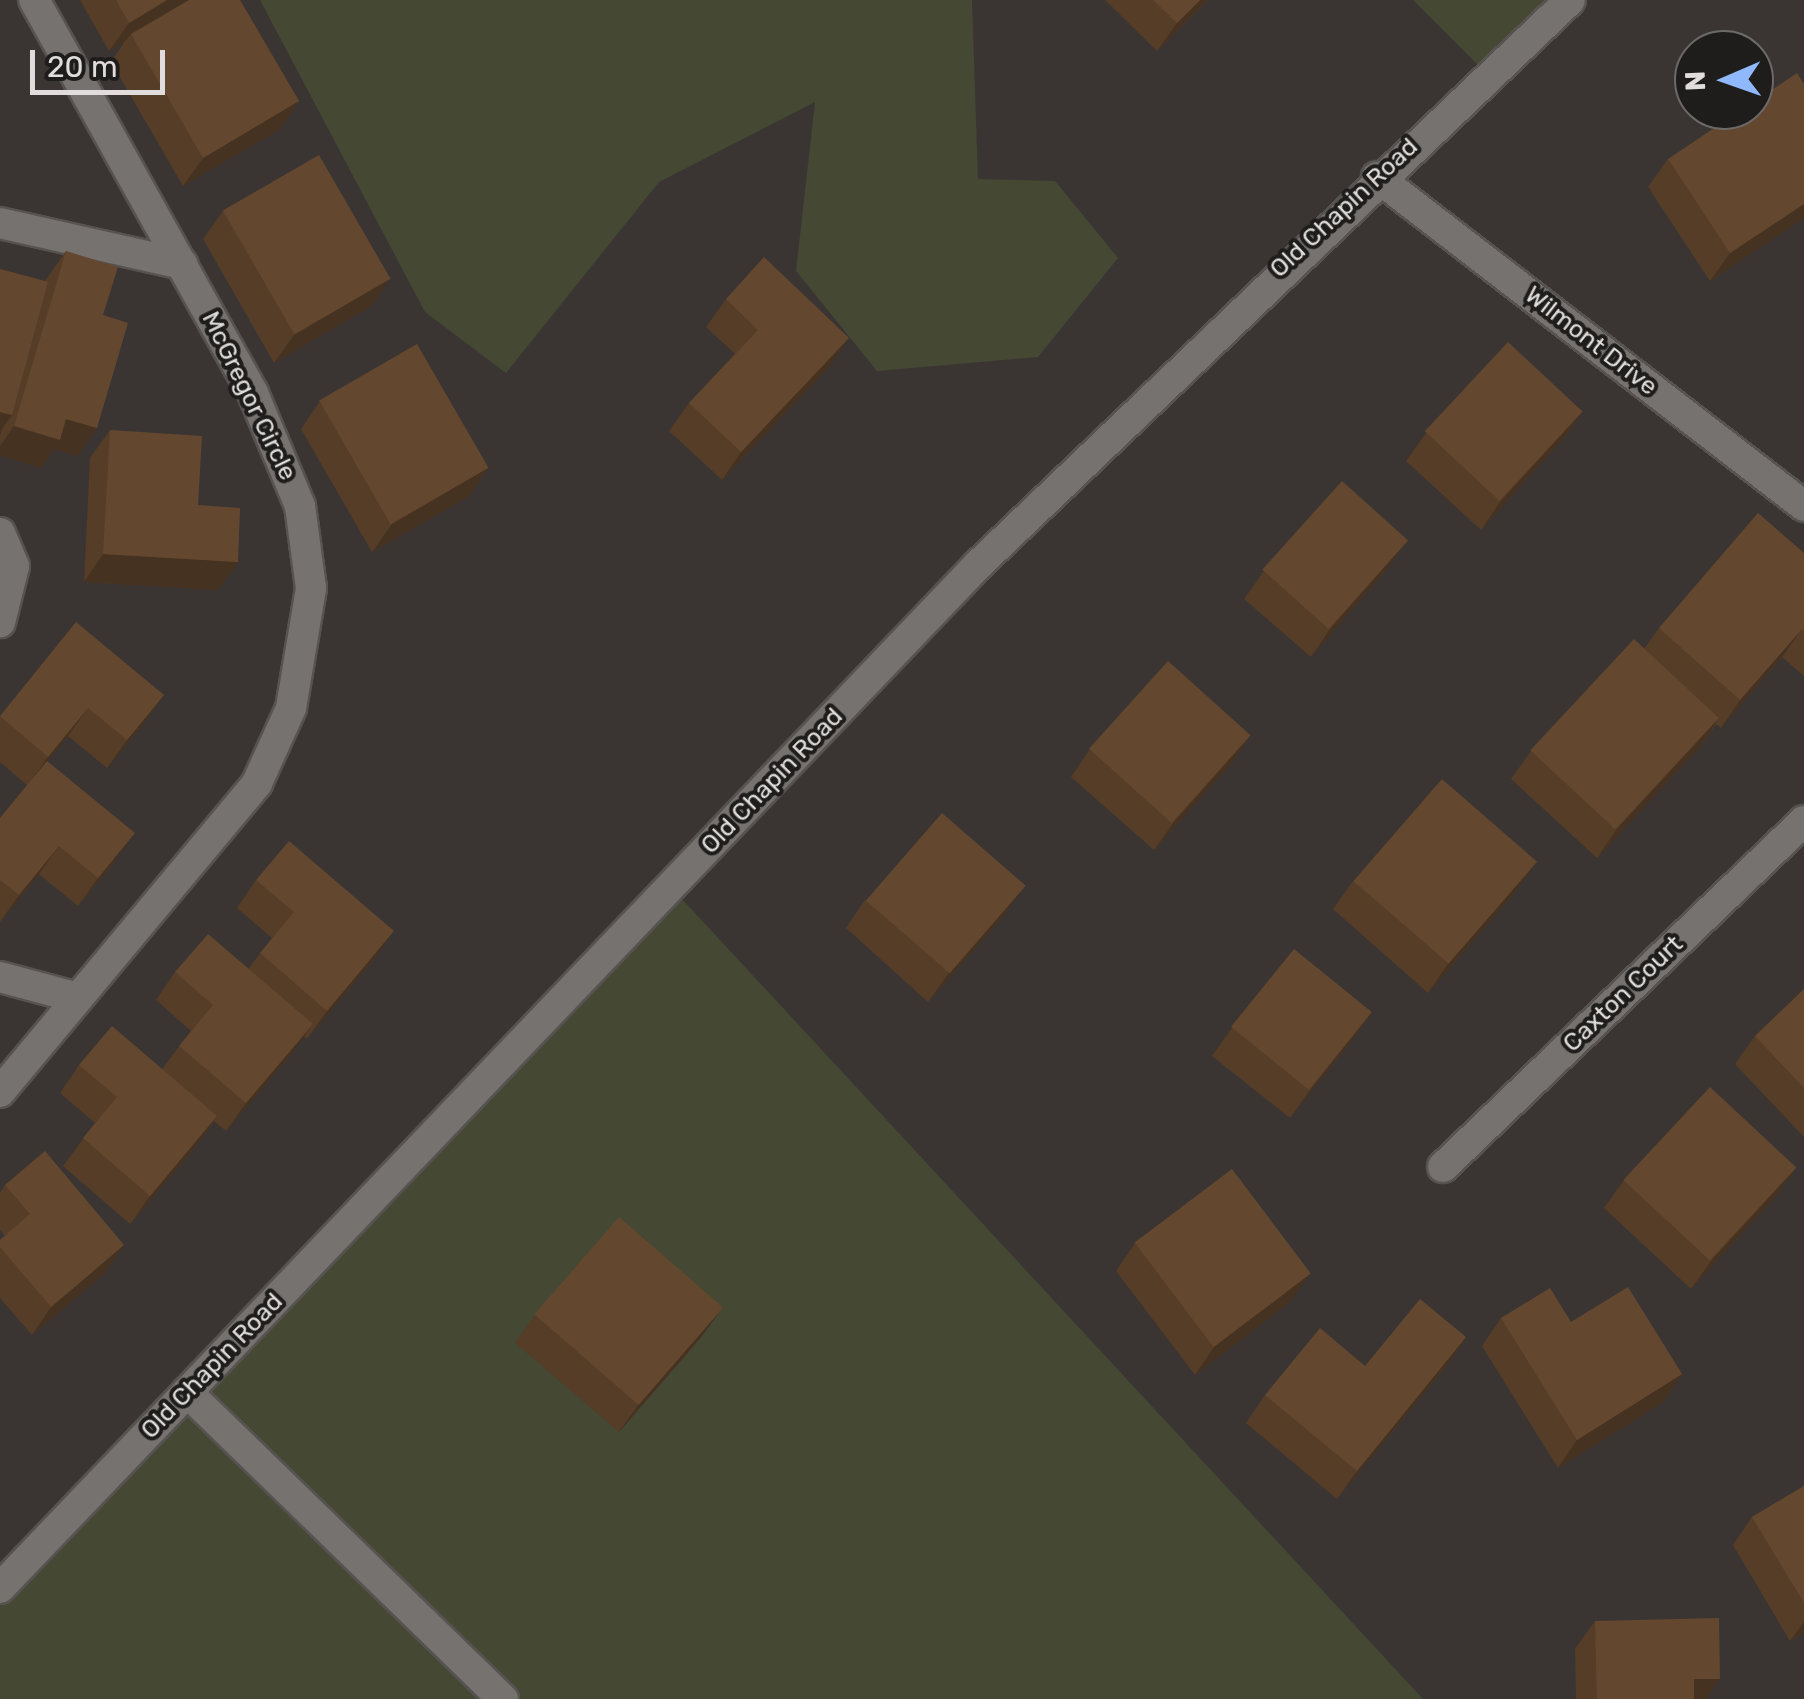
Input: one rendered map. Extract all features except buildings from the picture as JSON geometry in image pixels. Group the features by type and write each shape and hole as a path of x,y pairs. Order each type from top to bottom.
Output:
{"street":[{"name":"McGregor Circle","path":"0,1092 74,997 257,783 291,708 308,628 308,546 288,467 182,264 34,0"},
{"name":"Old Chapin Road","path":"0,1588 978,565 1378,177 1570,0"},
{"name":"Wilmont Drive","path":"1378,177 1804,506"},
{"path":"0,222 182,264"},
{"path":"0,534 14,566 0,622"},
{"name":"Caxton Court","path":"1442,1167 1804,820"},
{"path":"0,977 74,997"},
{"path":"187,1392 503,1699"}],"green space":[{"path":"260,0 972,0 978,179 1055,181 1118,258 1038,357 877,371 796,271 815,102 659,182 506,373 425,312"},
{"path":"1413,0 1570,0 1488,75"},
{"path":"670,886 1423,1699 0,1699 0,1588"}]}
